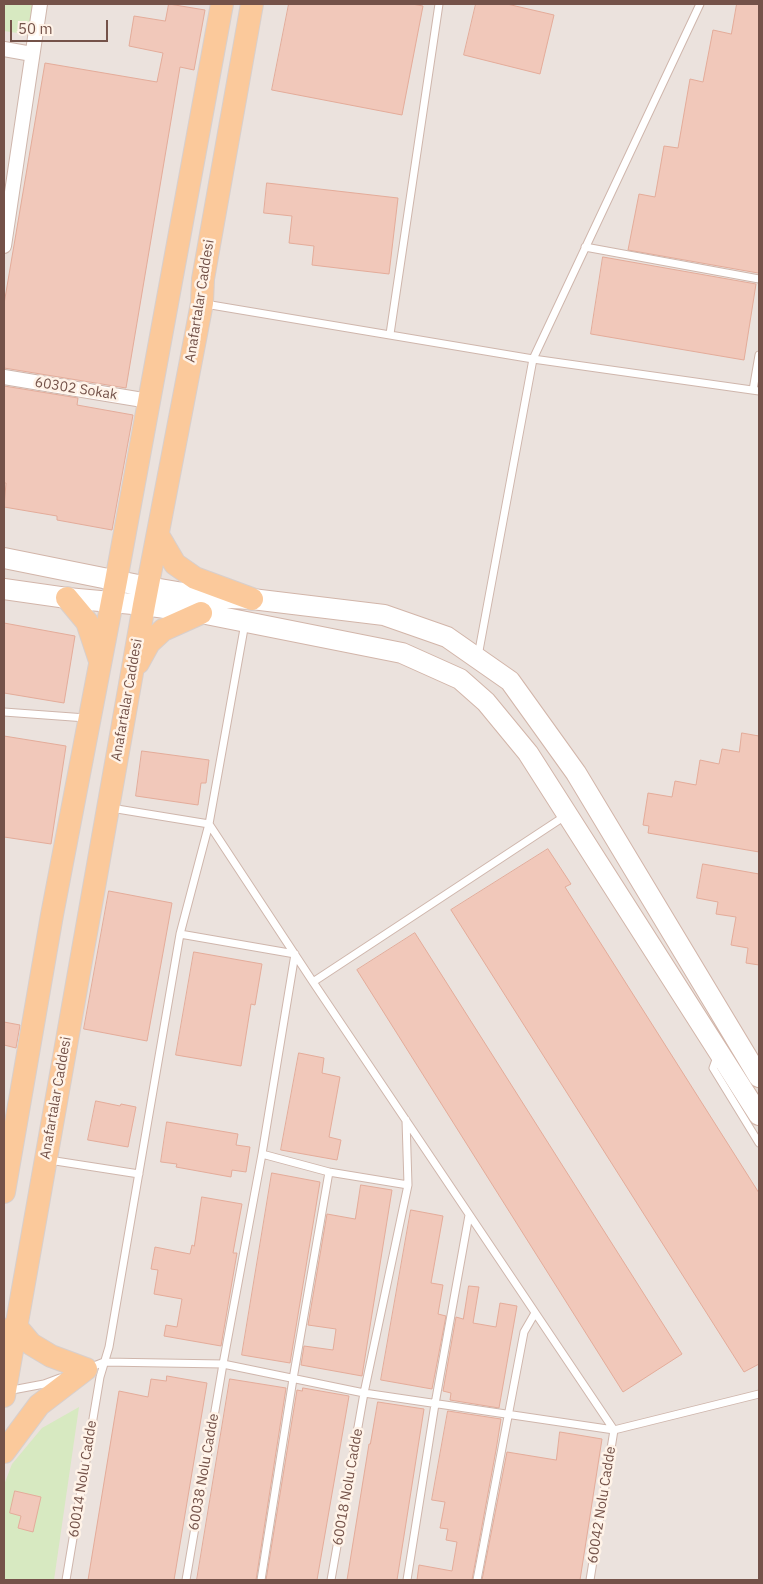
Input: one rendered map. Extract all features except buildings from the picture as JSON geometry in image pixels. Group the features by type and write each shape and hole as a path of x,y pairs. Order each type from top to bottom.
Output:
{"main road":[{"path":"4,1192 52,915 101,664 222,4"},
{"name":"Anafartalar Caddesi","path":"4,1396 131,675 202,303 203,280 252,4"},
{"path":"158,535 176,564 195,578 252,599"},
{"path":"4,558 116,581 146,596 201,613 246,620 402,653 460,679 486,702 528,753 567,815 728,1045 759,1077"},
{"path":"4,589 112,603 146,596 252,599 384,615 447,637 510,682 576,773 728,1045 759,1115"},
{"path":"67,598 87,622 101,664"},
{"path":"131,675 148,643 163,630 201,613"},
{"path":"15,1325 31,1344 51,1356 97,1369"},
{"path":"4,1452 39,1405 97,1369"}],"street":[{"path":"4,246 6,216 40,4"},
{"path":"4,50 32,54"},
{"name":"60302 Sokak","path":"4,377 149,401"}],"lane":[{"path":"390,334 439,4"},
{"path":"478,659 533,359 700,4"},
{"path":"585,247 759,279"},
{"path":"202,303 533,359 756,390 759,355"},
{"name":"60014 Nolu Cadde","path":"66,1580 97,1369 111,1338 180,934 209,824 246,620"},
{"path":"4,712 90,718"},
{"path":"107,808 209,824 614,1430"},
{"path":"313,982 567,815"},
{"path":"180,934 295,954"},
{"name":"60038 Nolu Cadde","path":"186,1580 223,1364 262,1154 295,954"},
{"path":"728,1045 713,1068 759,1143"},
{"name":"60018 Nolu Cadde","path":"331,1580 364,1393 408,1185 406,1120"},
{"path":"262,1154 329,1172 408,1185"},
{"path":"46,1159 139,1174"},
{"path":"261,1580 329,1172"},
{"path":"407,1580 435,1404 469,1215"},
{"path":"477,1580 524,1332 535,1313"},
{"path":"4,1392 44,1384 97,1369 223,1364 364,1393 614,1430 759,1394"},
{"name":"60042 Nolu Cadde","path":"590,1580 614,1430"}],"shaded area":[{"path":"4,4 759,4 759,1580 4,1580"}],"green space":[{"path":"4,4 35,4 31,35 4,31"},
{"path":"79,1407 54,1580 4,1580 4,1485 12,1464 42,1428"}]}
